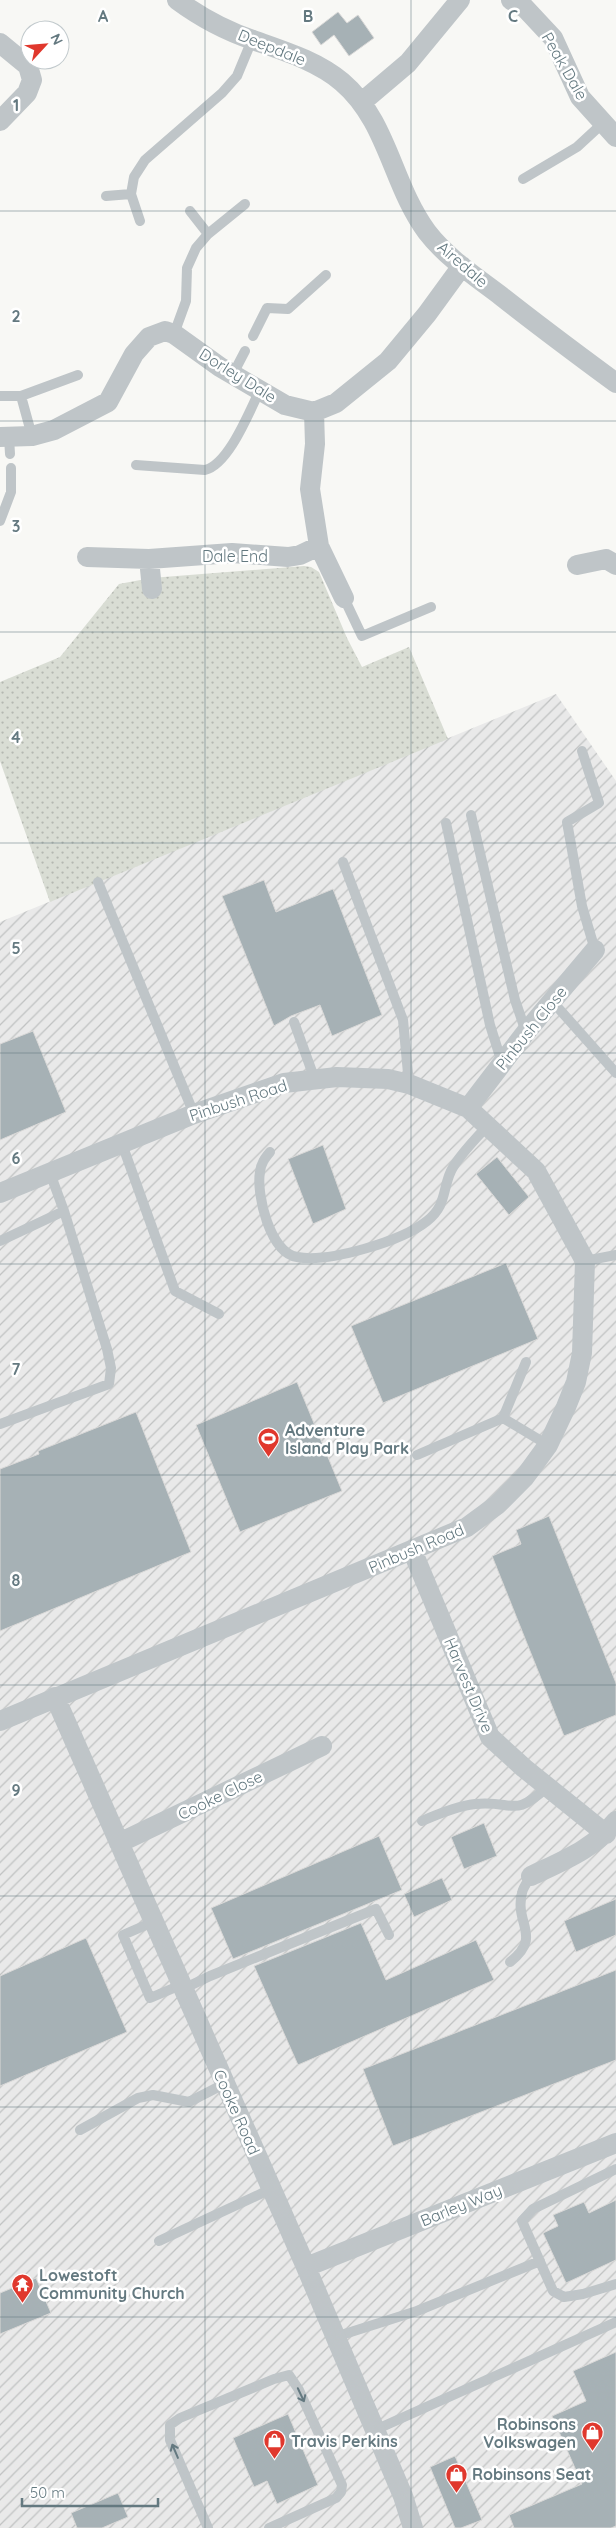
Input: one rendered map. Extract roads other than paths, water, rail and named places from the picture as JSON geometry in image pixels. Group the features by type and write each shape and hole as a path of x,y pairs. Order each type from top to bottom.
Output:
{"street":[{"name":"Deepdale","path":"176,0 203,8 252,40 291,52 341,81 362,102"},
{"path":"362,102 408,63 460,0"},
{"name":"Peak Dale","path":"511,0 525,8 553,38 580,97 610,130"},
{"path":"0,43 28,66 32,80 27,93 0,120"},
{"name":"Airedale","path":"362,102 384,140 417,218 429,234 462,266 616,383"},
{"path":"344,598 320,546 310,489 315,444 314,412 336,404 388,361 427,314 462,266"},
{"path":"6,443 54,430 108,402 134,354 148,336 165,331 174,334"},
{"name":"Dorley Dale","path":"174,334 233,374 285,405 314,412"},
{"name":"Dale End","path":"87,557 149,559 232,553 288,557 300,556 320,546"},
{"path":"577,565 611,557"},
{"path":"149,559 152,589"},
{"name":"Pinbush Close","path":"468,1108 526,1032 595,950"},
{"name":"Pinbush Road","path":"0,1193 194,1114 284,1083 337,1077 388,1079 409,1084 468,1108 488,1126 536,1171 585,1260 582,1353 576,1382 548,1445 524,1478 497,1505 467,1527 0,1720"},
{"name":"Harvest Drive","path":"412,1550 490,1737 547,1787 611,1828 580,1852 532,1876"},
{"name":"Cooke Road","path":"55,1698 306,2268 403,2496 413,2528"},
{"name":"Cooke Close","path":"119,1844 322,1746"},
{"name":"Barley Way","path":"306,2268 616,2143"}],"lane":[{"path":"140,221 131,194 134,176 145,160 222,93 237,76 252,40"},
{"path":"523,179 610,130"},
{"path":"106,196 131,194"},
{"path":"174,334 186,301 187,268 196,248 208,234 245,204"},
{"path":"190,211 208,234"},
{"path":"253,336 267,308 288,309 326,275"},
{"path":"233,374 245,351"},
{"path":"0,396 21,396 78,375"},
{"path":"136,465 205,470 214,468 227,453 260,390"},
{"path":"21,396 32,436"},
{"path":"0,521 11,492 11,468"},
{"path":"344,598 362,636 431,606"},
{"path":"582,752 599,802 567,822 582,906 595,950"},
{"path":"471,815 515,1000 526,1032"},
{"path":"446,822 488,1015 502,1064"},
{"path":"343,862 403,1020 409,1084"},
{"path":"98,882 194,1114"},
{"path":"552,1001 616,1073"},
{"path":"294,1022 315,1080"},
{"path":"270,1152 264,1159 259,1187 268,1222 279,1244 287,1253 296,1257 344,1256 426,1222 438,1210 446,1195 452,1170 488,1126"},
{"path":"122,1144 175,1291 220,1314"},
{"path":"0,1424 109,1384 111,1368 107,1349 64,1211 50,1173"},
{"path":"0,1241 64,1211"},
{"path":"585,1260 616,1255"},
{"path":"417,1455 504,1418 526,1362"},
{"path":"504,1418 548,1445"},
{"path":"422,1821 474,1804 519,1807 532,1801 547,1787"},
{"path":"510,1962 520,1954 526,1944 521,1899 522,1891 532,1876"},
{"path":"153,1922 123,1935 150,1998 210,1976 376,1909 388,1935"},
{"path":"80,2130 138,2098 153,2095 189,2102 224,2084"},
{"path":"616,2169 533,2209 522,2222 553,2291 564,2297 583,2294 616,2284"},
{"path":"159,2242 271,2189"},
{"path":"335,2337 417,2311 540,2261"},
{"path":"375,2430 616,2322"},
{"path":"208,2528 170,2440 170,2426 188,2415 274,2379 289,2375 299,2390 342,2485 341,2492 336,2498 269,2528"}],"place":[{"name":"Adventure Island Play Park","path":"269,1458"},
{"name":"Lowestoft Community Church","path":"23,2303"},
{"name":"Robinsons Volkswagen","path":"592,2452"},
{"name":"Travis Perkins","path":"275,2460"},
{"name":"Robinsons Seat","path":"456,2493"}]}
